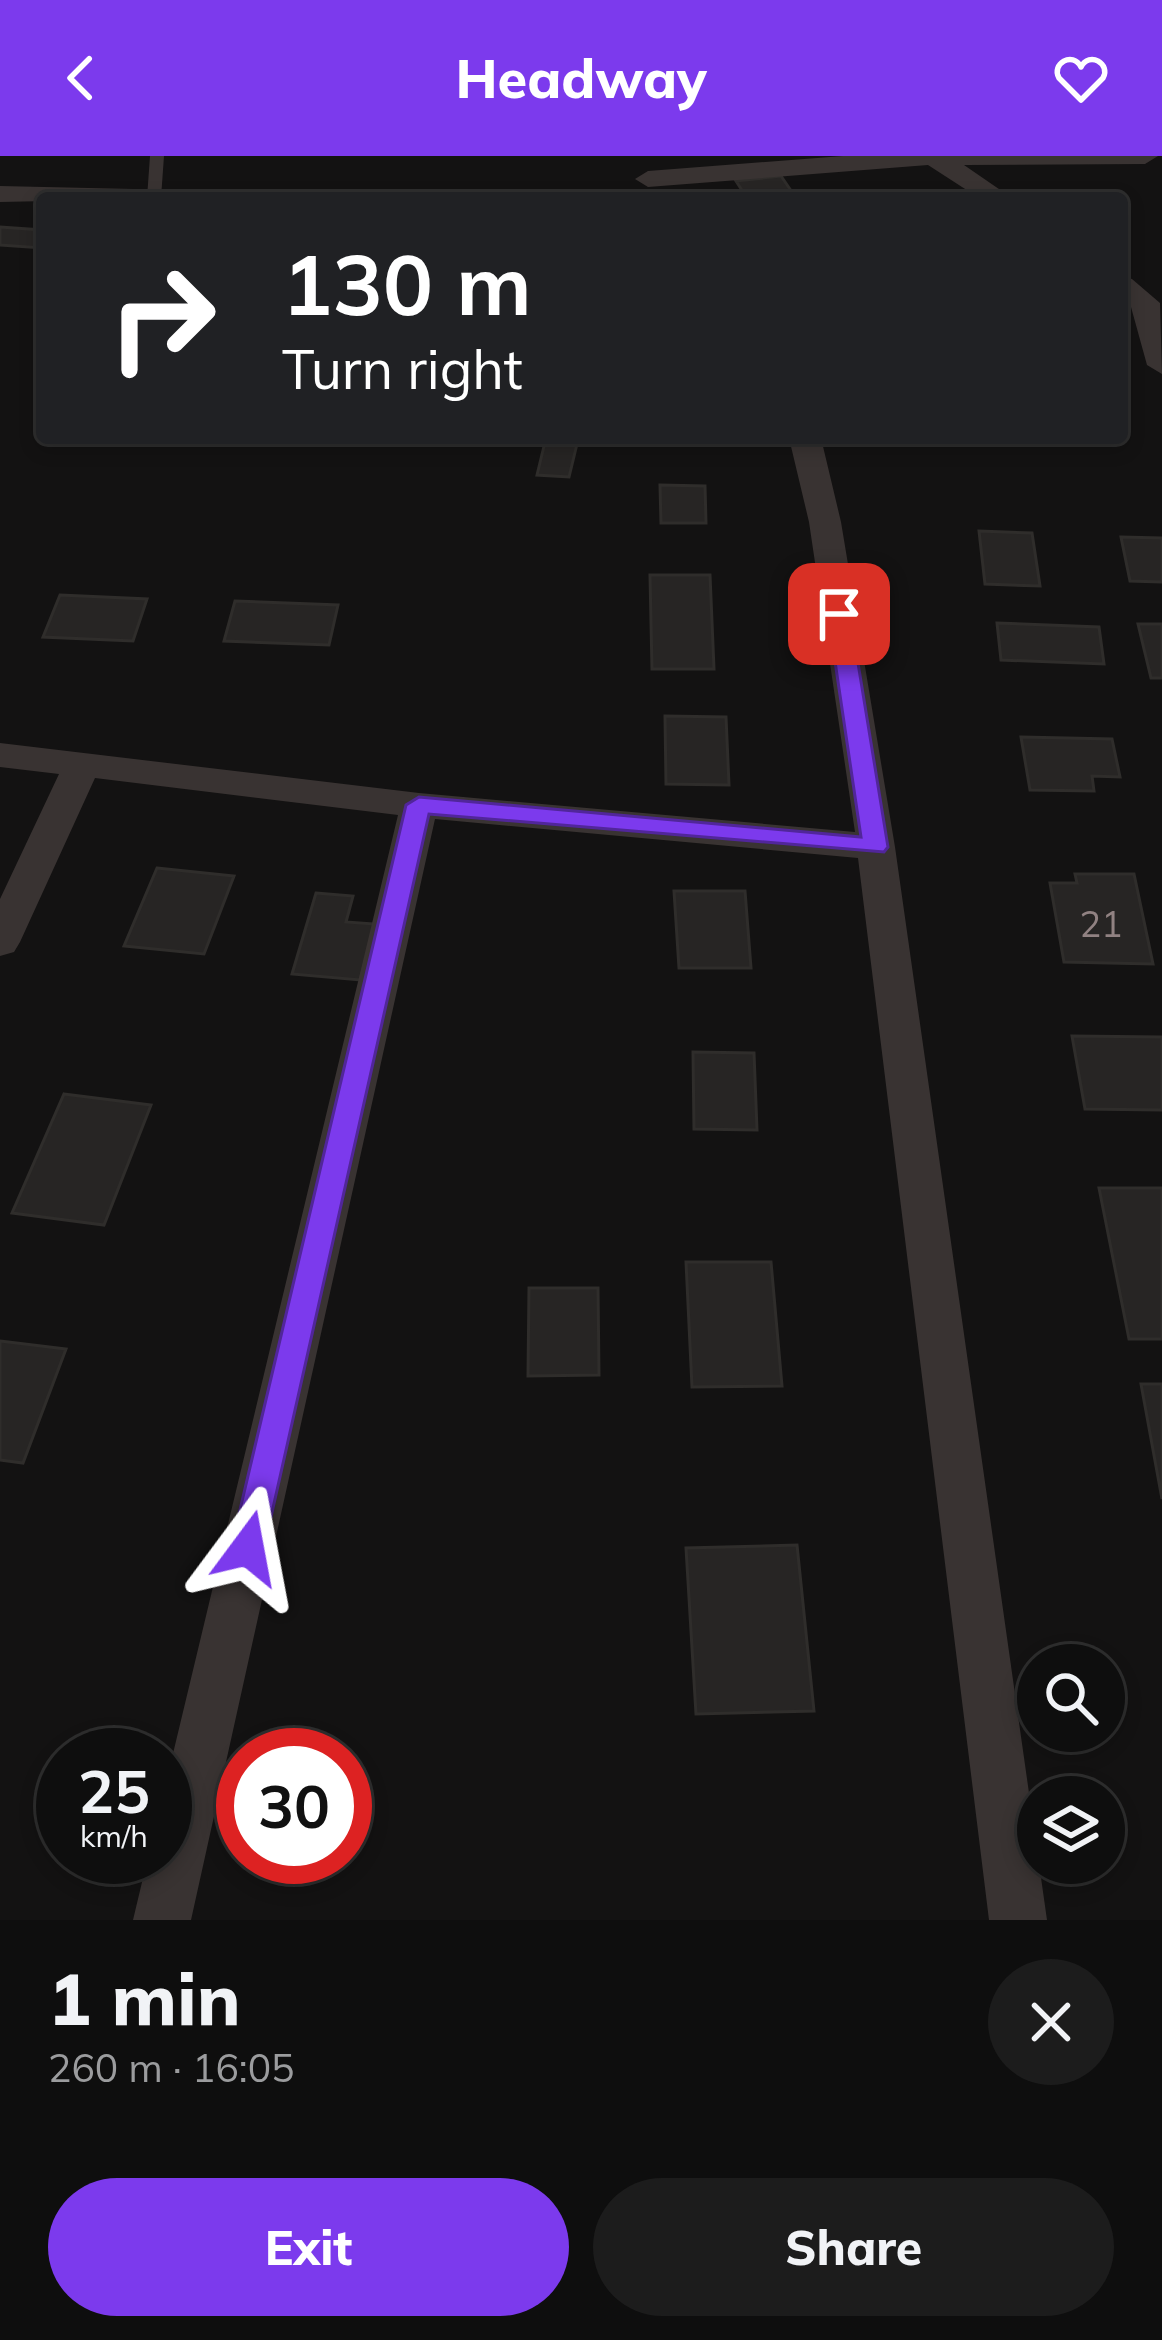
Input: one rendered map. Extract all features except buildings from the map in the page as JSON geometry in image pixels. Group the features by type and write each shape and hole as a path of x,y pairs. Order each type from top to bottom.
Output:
{"street":[{"path":"628,156 656,188 933,157 1145,156"},
{"path":"933,157 988,192"},
{"path":"0,194 36,195"},
{"path":"1128,290 1145,304 1162,365"},
{"path":"806,444 825,521 875,847 1018,1920"},
{"path":"0,755 419,805 875,847"},
{"path":"0,942 82,766"},
{"path":"163,1920 419,805"}],"lane":[{"path":"154,192 157,156"}],"route":[{"path":"248,1548 419,805 875,847 839,614"}]}
